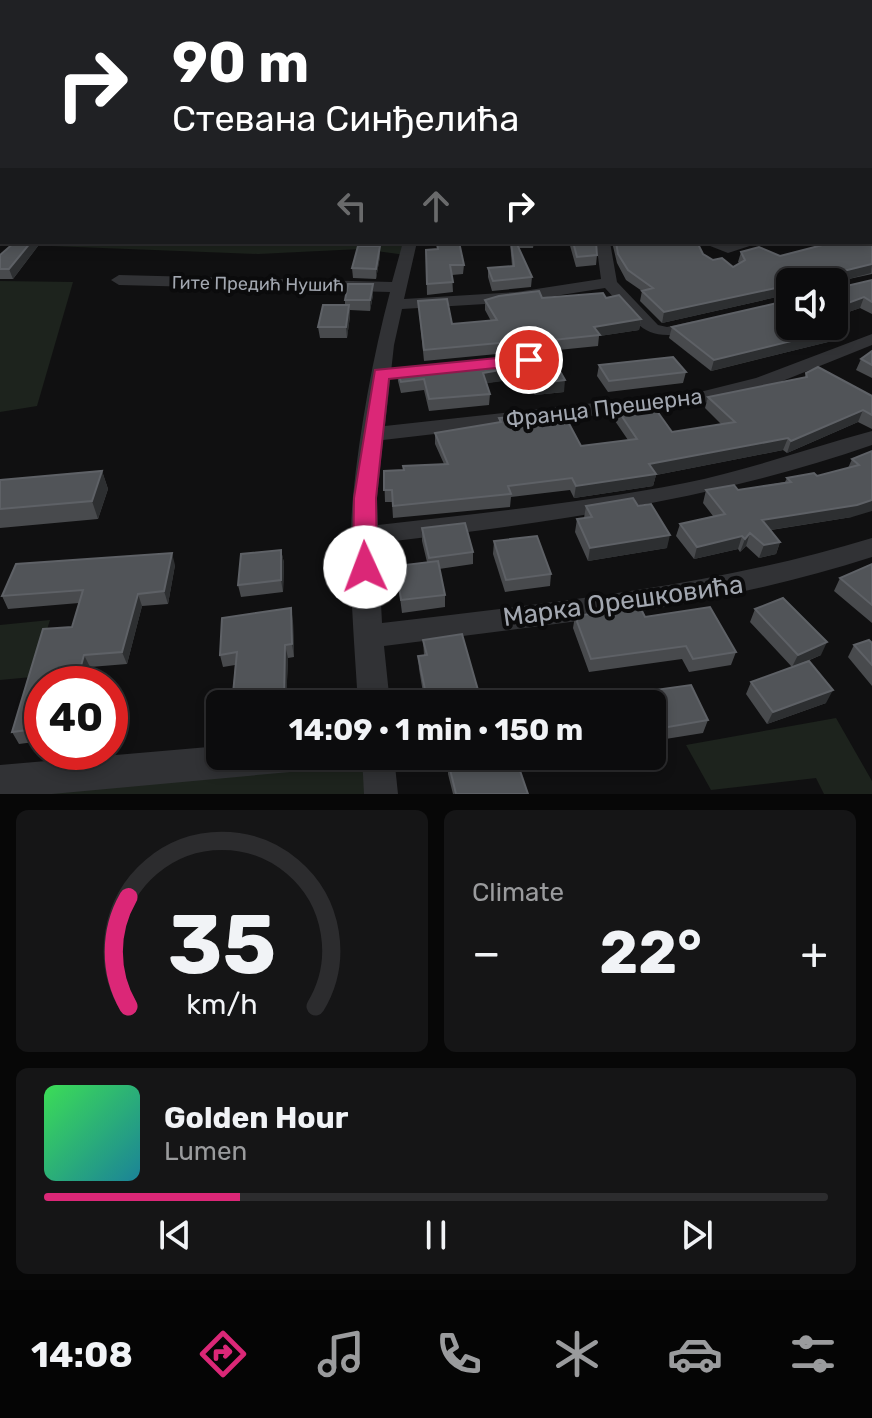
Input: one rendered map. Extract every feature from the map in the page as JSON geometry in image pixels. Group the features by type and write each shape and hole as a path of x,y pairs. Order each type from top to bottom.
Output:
{"street":[{"path":"373,690 363,536 365,498 381,374 395,296 409,244"},
{"path":"603,244 609,283 652,329 659,332 706,323"},
{"path":"712,245 737,248 749,244"},
{"path":"712,245 732,269"},
{"name":"Гите Предић Нушић","path":"119,280 395,296 517,297 609,283"},
{"name":"Франца Прешерна","path":"375,434 714,395 773,379 872,339"},
{"path":"381,374 408,372"},
{"path":"363,536 571,512 688,493 784,469 872,438"},
{"name":"Марка Орешковића","path":"370,636 619,604 774,579 872,547"},
{"path":"0,782 206,764"},
{"path":"379,770 381,794"}],"shaded area":[{"path":"0,244 410,244 406,255 361,249 258,254"},
{"path":"0,281 73,282 37,406 0,412"},
{"path":"50,620 35,666 24,666 24,678 0,680 0,625"},
{"path":"836,718 872,781 872,794 824,794 816,778 711,790 686,745"},
{"path":"206,760 206,770 380,770 383,794 0,794"}],"building":[{"path":"13,244 29,244 9,269 0,269 0,255"},
{"path":"437,244 459,244 464,265 450,265 453,282 427,284 426,250 438,249"},
{"path":"511,244 517,244 532,277 493,281 488,268 514,266"},
{"path":"574,244 596,244 597,255 577,257"},
{"path":"616,244 698,244 703,254 713,260 722,258 733,267 745,260 741,252 759,247 780,256 826,244 872,244 872,264 848,270 776,268 776,288 664,312 642,291 653,288 628,270 618,254"},
{"path":"358,246 380,246 376,269 352,268"},
{"path":"872,280 872,302 864,297 848,303 848,286"},
{"path":"348,284 373,284 370,300 345,300"},
{"path":"539,291 542,298 603,293 606,298 619,295 641,319 594,327 600,335 543,341 565,380 536,384 532,376 522,377 517,367 483,373 490,394 429,399 424,379 401,382 397,370 530,358 542,350 530,340 424,350 418,301 447,299 452,324 497,320 485,300"},
{"path":"776,303 776,340 795,340 714,360 672,327"},
{"path":"323,305 349,305 346,327 318,327"},
{"path":"872,351 872,365 861,359"},
{"path":"673,357 686,372 609,381 599,365"},
{"path":"818,367 872,396 872,415 863,410 791,441 788,438 649,464 656,474 576,486 572,478 508,486 511,494 393,506 392,490 384,490 384,471 404,470 403,466 448,464 435,433 501,422 499,418 519,416 521,421 565,416 581,446 637,439 617,409 652,404 672,432 735,422 708,397 807,377 806,373"},
{"path":"872,451 872,500 762,520 780,542 764,545 750,533 745,539 742,536 697,547 680,524 725,514 706,490 734,485 738,490 791,482 787,478 814,473 817,476 859,465 852,459"},
{"path":"102,471 92,501 0,509 0,480"},
{"path":"633,498 638,506 651,504 670,535 590,548 577,519 592,517 586,506"},
{"path":"465,523 473,552 429,558 422,528"},
{"path":"537,536 551,574 506,580 494,541"},
{"path":"281,550 281,580 238,585 241,554"},
{"path":"172,553 164,591 138,594 122,652 84,655 81,666 32,666 43,629 72,627 83,590 2,596 16,564"},
{"path":"438,561 445,595 401,600 396,566"},
{"path":"872,564 872,605 840,578"},
{"path":"783,598 827,642 798,655 755,609"},
{"path":"640,607 645,617 710,607 736,652 693,659 686,646 591,659 575,616"},
{"path":"291,608 292,644 285,645 284,690 233,690 237,652 220,655 222,618"},
{"path":"462,634 478,690 425,690 418,656 427,655 423,640"},
{"path":"869,640 872,643 872,665 854,645"},
{"path":"809,661 833,690 773,712 751,682"},
{"path":"691,685 708,720 666,727 666,690 655,690"},
{"path":"24,692 24,730 12,732"},
{"path":"450,770 520,770 528,794 456,794"}],"route":[{"path":"365,567 365,498 381,374 529,360"}]}
